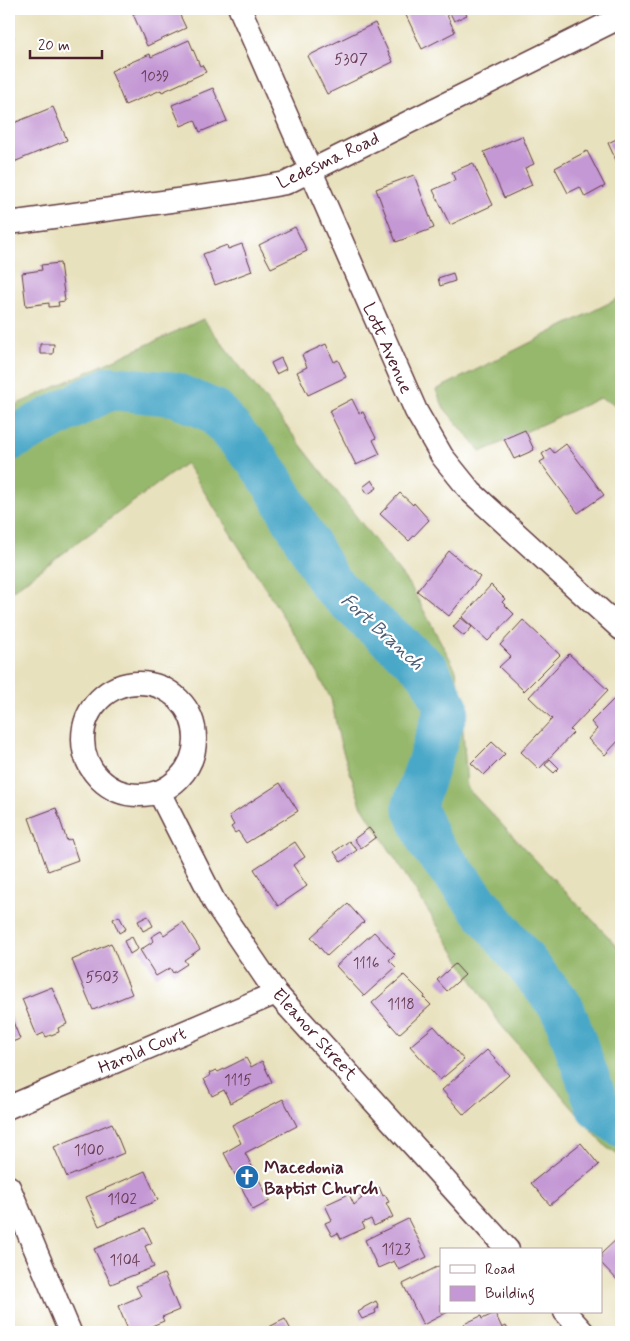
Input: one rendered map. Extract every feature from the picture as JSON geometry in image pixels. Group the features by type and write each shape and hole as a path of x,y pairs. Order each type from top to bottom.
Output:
{"street":[{"name":"Lott Avenue","path":"240,9 416,411 442,456 471,492 621,630"},
{"name":"Ledesma Road","path":"9,223 267,188 286,183 621,17"},
{"path":"138,682 157,685 174,694 187,709 192,721 195,747 188,766 176,782 159,792 142,796 124,794 108,787 94,775 85,759 82,742 87,716 103,694 118,685 138,682"},
{"name":"Eleanor Street","path":"159,792 215,903 276,993 506,1248"},
{"name":"Harold Court","path":"9,1107 276,993"},
{"path":"9,1187 70,1332"},
{"path":"567,1314 583,1332"}],"green space":[{"path":"621,297 621,407 600,398 481,452 444,408 436,390"},
{"path":"203,319 411,587 456,670 467,788 621,950 621,1157 606,1147 500,1024 361,805 340,742 331,699 310,659 186,463 9,593 9,408"}],"building":[{"path":"145,9 177,9 186,28 147,46 133,14"},
{"path":"403,9 444,9 455,32 422,49"},
{"path":"448,9 464,9 467,15 454,21"},
{"path":"375,23 393,62 327,94 308,56"},
{"path":"9,24 14,38 9,40"},
{"path":"189,40 200,66 202,65 206,72 162,92 161,90 125,105 111,71 150,54 151,57"},
{"path":"213,88 227,121 200,132 195,120 181,126 172,105"},
{"path":"53,107 67,140 9,164 9,125"},
{"path":"522,136 534,164 525,168 532,185 504,198 484,152"},
{"path":"621,137 621,171 608,143"},
{"path":"587,151 605,186 585,197 580,187 568,193 555,168"},
{"path":"473,163 493,205 450,225 433,190 455,180 452,172"},
{"path":"414,175 434,228 396,242 376,189"},
{"path":"295,227 307,251 271,268 259,245"},
{"path":"242,244 252,271 215,285 203,254 227,245 228,249"},
{"path":"60,263 65,301 58,302 59,306 49,307 49,303 26,306 22,273 42,270 41,265"},
{"path":"453,273 455,281 440,286 438,278"},
{"path":"40,344 54,344 53,354 40,354"},
{"path":"326,344 334,362 338,360 346,377 308,395 297,372 307,367 302,355"},
{"path":"281,358 286,369 276,374 271,363"},
{"path":"352,399 359,413 363,412 376,438 373,440 380,454 356,465 329,411"},
{"path":"525,430 534,450 514,459 504,439"},
{"path":"566,444 604,495 578,513 540,462 545,459 542,454 550,448 554,453"},
{"path":"372,480 377,488 368,494 363,487"},
{"path":"400,493 413,505 414,503 429,520 409,541 380,514"},
{"path":"449,551 480,577 449,616 417,591"},
{"path":"491,585 505,599 502,602 514,614 488,641 462,617"},
{"path":"461,618 472,627 464,636 453,627"},
{"path":"523,620 560,655 524,691 499,667 511,656 500,645"},
{"path":"569,654 608,690 570,730 573,733 539,769 521,752 552,719 529,697"},
{"path":"615,698 621,705 621,738 605,755 588,739 597,729 591,722"},
{"path":"492,742 505,754 484,775 471,763"},
{"path":"550,759 559,768 554,773 545,765"},
{"path":"280,783 298,811 246,843 238,831 235,833 231,827 234,825 229,816"},
{"path":"56,808 67,841 71,839 78,860 48,871 29,818"},
{"path":"369,828 376,837 361,848 354,839"},
{"path":"349,841 357,850 341,862 334,852"},
{"path":"295,842 305,857 293,865 307,886 278,906 254,869"},
{"path":"348,904 364,922 327,956 311,937"},
{"path":"119,916 126,929 119,933 113,919"},
{"path":"148,916 153,926 143,931 138,921"},
{"path":"183,922 200,949 184,960 187,964 173,973 170,968 156,976 140,950 154,941 151,937 161,931 164,935"},
{"path":"374,932 395,954 389,960 396,967 364,996 336,966"},
{"path":"132,937 138,949 130,954 124,941"},
{"path":"111,943 132,994 93,1010 72,960"},
{"path":"455,964 465,975 447,991 437,980"},
{"path":"404,975 425,996 424,998 431,1005 399,1034 372,1003"},
{"path":"52,987 67,1024 58,1028 59,1032 46,1037 44,1033 37,1036 22,999"},
{"path":"9,1012 20,1039 9,1043"},
{"path":"434,1026 464,1060 440,1080 410,1046"},
{"path":"487,1050 509,1075 464,1115 442,1090"},
{"path":"246,1058 251,1067 262,1061 272,1082 230,1103 224,1090 212,1096 204,1079 210,1076 209,1073 216,1070 218,1072"},
{"name":"Macedonia Baptist Church","path":"283,1099 297,1126 245,1153 270,1201 253,1210 224,1153 241,1143 232,1125"},
{"path":"112,1123 124,1153 67,1177 54,1147"},
{"path":"581,1143 599,1165 550,1205 531,1183"},
{"path":"145,1171 158,1200 99,1226 86,1197"},
{"path":"379,1187 383,1196 385,1195 389,1202 386,1203 393,1217 374,1226 371,1219 362,1223 365,1228 341,1239 338,1233 332,1236 325,1223 332,1220 325,1205 349,1194 354,1205 362,1198 360,1196"},
{"path":"408,1219 427,1257 399,1270 394,1261 378,1268 365,1240"},
{"path":"145,1228 152,1243 145,1246 154,1267 111,1284 94,1249"},
{"path":"621,1235 621,1284 602,1264 602,1253"},
{"path":"440,1266 440,1314 444,1314 423,1325 403,1284"},
{"path":"164,1274 179,1310 162,1317 164,1321 137,1332 129,1332 118,1306 141,1296 136,1286"},
{"path":"376,1301 379,1307 375,1310 376,1313 362,1319 358,1312"},
{"path":"495,1314 502,1328 506,1326 509,1332 452,1332 481,1316 482,1319"},
{"path":"285,1319 291,1330 287,1332 272,1332 269,1327"}],"waterway":[{"name":"Fort Branch","path":"9,440 110,388 174,394 214,411 256,458 273,482 330,583 428,671 447,708 414,806 430,844 563,1009 598,1107 621,1125"}],"place":[{"name":"Macedonia Baptist Church","path":"247,1177"}]}
